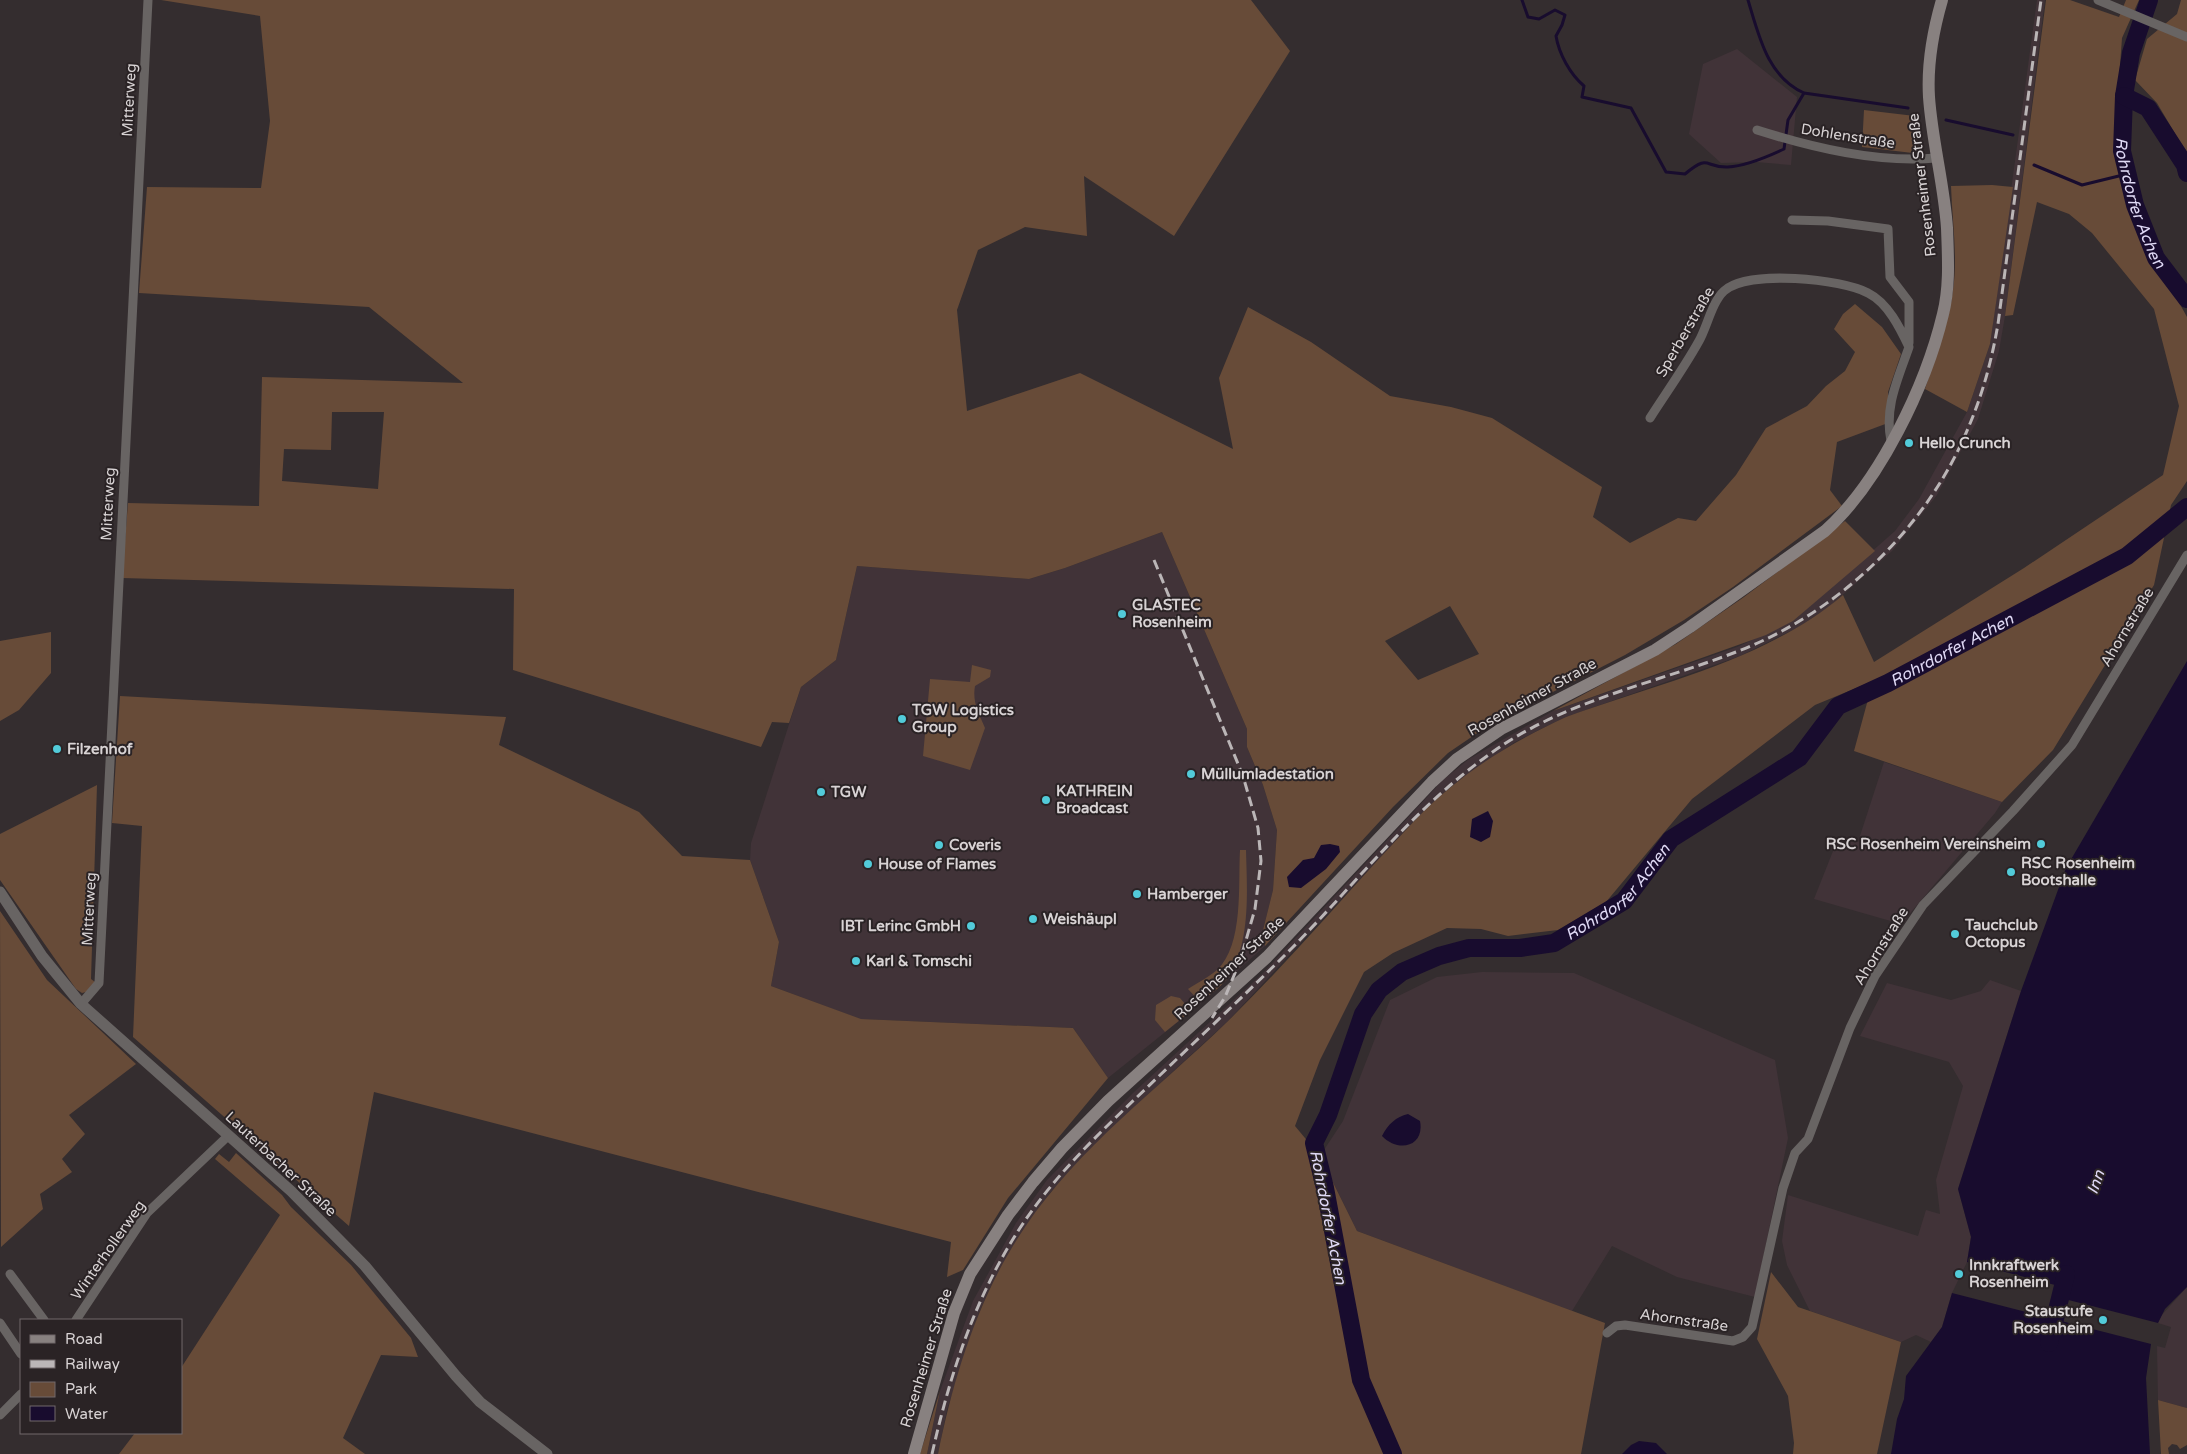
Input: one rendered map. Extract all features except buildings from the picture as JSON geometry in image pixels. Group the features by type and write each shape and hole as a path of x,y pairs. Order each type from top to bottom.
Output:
{"main road":[{"name":"Rosenheimer Straße","path":"914,1454 954,1313 970,1274 1008,1215 1062,1148 1108,1101 1267,957 1432,782 1457,759 1501,729 1655,650 1789,558 1845,513 1864,488 1917,391 1933,348 1945,306 1948,283 1947,226 1936,158 1929,96 1932,43 1942,0"}],"street":[{"name":"Mitterweg","path":"81,1004 99,983 148,0"},
{"path":"2103,1 2187,37"},
{"name":"Dohlenstraße","path":"1757,130 1795,142 1843,151 1888,158 1936,158"},
{"path":"1792,220 1828,221 1888,229 1890,277 1909,302 1909,347 1890,406 1888,423 1891,441"},
{"name":"Sperberstraße","path":"1650,418 1700,339 1723,291 1732,285 1769,277 1822,282 1869,293 1890,312 1909,347"},
{"name":"Ahornstraße","path":"1608,1333 1616,1326 1625,1325 1733,1341 1748,1334 1752,1328 1760,1296 1783,1188 1795,1154 1808,1139 1850,1028 1875,976 1923,905 2014,811 2072,745 2187,555"},
{"name":"Lauterbacher Straße","path":"0,892 42,956 81,1004 291,1191 346,1245 480,1402 546,1454"},
{"name":"Winterhollerweg","path":"77,1319 147,1213 229,1135"},
{"path":"10,1274 43,1319"},
{"path":"0,1323 20,1353"},
{"path":"0,1415 20,1395"}],"shaded area":[{"path":"2037,0 2045,0 1999,351 1978,419 1937,495 1892,551 1829,607 1797,628 1740,656 1566,717 1515,742 1450,787 1415,820 1228,1021 1118,1122 1050,1193 1024,1229 990,1288 978,1316 947,1410 938,1454 927,1454 940,1391 973,1301 1016,1223 1047,1180 1133,1093 1263,973 1443,780 1469,759 1553,711 1737,647 1793,621 1895,531 1919,499 1967,412 1990,344"},
{"path":"1737,49 1797,97 1791,165 1756,162 1721,163 1689,134 1703,64"},
{"path":"1162,532 1247,729 1247,747 1263,785 1277,830 1273,890 1262,934 1265,946 1199,1005 1108,1078 1073,1028 860,1019 771,986 779,942 750,860 751,843 801,687 836,660 857,566 1029,579 1065,568"},
{"path":"1884,762 2002,802 1995,813 1901,924 1814,899 1837,841 1858,842"},
{"path":"1482,972 1574,973 1775,1060 1788,1138 1755,1297 1677,1277 1612,1246 1572,1311 1357,1231 1320,1156 1343,1121 1390,1000 1437,977"},
{"path":"1990,980 2021,991 1958,1189 1971,1237 1967,1262 1952,1293 1942,1327 1931,1342 1916,1335 1901,1342 1810,1311 1787,1265 1782,1241 1788,1195 1918,1236 1926,1210 1940,1214 1936,1180 1963,1086 1949,1062 1860,1036 1887,983 1951,1000 1981,991"},
{"path":"2187,1287 2187,1408 2158,1400 2157,1346 2165,1348 2171,1327 2158,1323 2161,1316"}],"green space":[{"path":"161,0 1251,0 1290,51 1174,236 1084,176 1087,236 1025,227 978,250 957,310 967,411 1080,373 1233,449 1219,378 1248,307 1311,342 1390,396 1451,407 1492,418 1602,487 1593,517 1630,543 1678,518 1696,521 1736,475 1766,428 1807,406 1826,386 1845,371 1855,352 1834,329 1843,314 1855,304 1882,327 1901,354 1888,392 1888,423 1837,442 1830,490 1842,506 1733,587 1684,620 1625,655 1492,723 1448,753 1393,807 1265,946 1262,934 1273,890 1277,830 1263,785 1247,747 1247,729 1162,532 1065,568 1029,579 857,566 836,660 801,687 789,723 772,722 761,747 513,670 514,589 122,578 128,503 259,506 262,377 463,383 369,307 139,293 147,187 261,188 270,121 260,16","holes":["332,412 384,412 378,489 282,481 284,449 331,450","1450,606 1479,654 1418,680 1385,641"]},
{"path":"2046,0 2070,0 2119,17 2126,0 2139,0 2122,38 2114,149 2157,263 2187,317 2187,481 2171,505 2154,585 2053,750 2002,802 1854,751 1873,681 1815,705 1692,799 1606,902 1558,930 1508,936 1481,929 1447,928 1393,953 1364,972 1320,1060 1295,1126 1320,1156 1357,1231 1605,1323 1581,1454 938,1454 960,1365 981,1308 1009,1253 1025,1227 1047,1198 1095,1144 1247,1002 1413,822 1464,776 1521,740 1566,717 1674,681 1746,654 1813,618 1843,595 1874,662 2024,568 2163,475 2179,406 2154,309 2092,233 2069,214 2037,202 2013,315 2005,316"},
{"path":"2181,0 2187,0 2187,154 2157,103 2135,80 2147,39 2177,14"},
{"path":"1864,110 1915,116 1921,154 1862,147"},
{"path":"1992,185 2013,187 1990,344 1967,412 1925,389 1945,328 1953,290 1955,251 1951,186"},
{"path":"1845,521 1875,551 1793,621 1766,635 1553,711 1676,644 1744,597"},
{"path":"51,632 51,673 19,710 0,721 0,641"},
{"path":"972,665 991,670 990,677 975,686 975,703 985,728 970,770 923,756 930,679 970,682"},
{"path":"120,696 506,717 499,745 639,812 682,856 750,860 779,942 771,986 861,1019 1073,1028 1108,1078 1008,1198 963,1270 947,1277 951,1242 374,1092 349,1226 133,1037 142,826 112,823"},
{"path":"97,785 91,979 95,982 90,991 82,993 76,989 0,880 0,834"},
{"path":"1240,850 1246,850 1247,882 1246,914 1241,947 1229,976 1216,990 1200,1002 1188,989 1207,978 1226,959 1236,930"},
{"path":"0,911 47,980 136,1064 69,1115 85,1134 62,1159 72,1172 40,1194 43,1209 1,1247"},
{"path":"1171,996 1180,998 1191,1011 1165,1032 1155,1020 1156,1005"},
{"path":"236,1153 282,1195 291,1207 351,1265 411,1338 418,1357 381,1355 343,1438 365,1454 119,1454 134,1434 182,1434 182,1366 280,1215 215,1159 219,1154 229,1162"},
{"path":"1771,1272 1798,1307 1901,1342 1877,1454 1793,1454 1794,1443 1788,1396 1757,1339"},
{"path":"940,1391 927,1454 920,1454"},
{"path":"2158,1400 2187,1408 2187,1445 2180,1449 2177,1445 2172,1444 2168,1448 2169,1454 2161,1454"}],"water":[{"path":"2187,661 2187,1287 2165,1309 2158,1323 2053,1296 2055,1285 1967,1262 1971,1237 1958,1189 2021,991 2066,868"},
{"path":"1488,811 1493,821 1490,837 1481,842 1470,837 1472,819"},
{"path":"1321,845 1339,846 1340,852 1326,869 1301,888 1289,887 1287,877 1303,860 1314,858"},
{"path":"1408,1114 1420,1121 1418,1137 1414,1142 1402,1146 1388,1141 1382,1136 1393,1122"},
{"path":"1952,1293 2151,1344 2146,1378 2150,1454 1891,1454 1897,1419 1904,1399 1906,1376 1942,1327"},
{"path":"1639,1441 1656,1443 1667,1454 1622,1454 1631,1445"}],"waterway":[{"path":"1522,0 1528,17 1539,19 1555,10 1565,15 1556,36 1566,63 1574,76 1584,86 1582,97 1631,108 1666,172 1685,174 1703,163 1720,167 1742,165 1784,149 1788,120 1804,93"},
{"path":"1748,0 1766,54 1773,66 1791,86 1804,93 1908,108"},
{"name":"Rohrdorfer Achen","path":"2149,0 2131,53 2124,96 2122,151 2135,205 2156,258 2187,299"},
{"name":"Rohrdorfer Achen","path":"2124,96 2148,108 2185,165 2187,173"},
{"path":"1946,120 2013,135"},
{"path":"2034,165 2082,185 2127,174"},
{"name":"Rohrdorfer Achen","path":"1393,1454 1361,1380 1325,1188 1314,1143 1328,1115 1363,1014 1379,990 1402,972 1439,956 1469,948 1520,948 1554,943 1624,901 1671,839 1799,758 1838,706 1888,683 2127,556 2187,507"},
{"name":"Inn","path":"2049,1343 2066,1274"}],"railway":[{"path":"932,1454 947,1395 977,1309 1004,1254 1035,1207 1084,1149 1292,948 1421,812 1478,763 1509,741 1535,726 1620,691 1736,652 1774,635 1810,614 1844,590 1876,562 1904,532 1930,498 1951,463 1969,426 1983,388 1993,350 2041,0"},
{"path":"1154,560 1243,776 1258,828 1261,861 1255,909 1240,961 1225,997 1212,1018"}],"place":[{"name":"Hello Crunch","path":"1909,443"},
{"name":"GLASTEC Rosenheim","path":"1122,614"},
{"name":"TGW Logistics Group","path":"902,719"},
{"name":"Filzenhof","path":"57,749"},
{"name":"Müllumladestation","path":"1191,774"},
{"name":"TGW","path":"821,792"},
{"name":"KATHREIN Broadcast","path":"1046,800"},
{"name":"RSC Rosenheim Vereinsheim","path":"2041,844"},
{"name":"Coveris","path":"939,845"},
{"name":"House of Flames","path":"868,864"},
{"name":"RSC Rosenheim Bootshalle","path":"2011,872"},
{"name":"Hamberger","path":"1137,894"},
{"name":"Weishäupl","path":"1033,919"},
{"name":"IBT Lerinc GmbH","path":"971,926"},
{"name":"Tauchclub Octopus","path":"1955,934"},
{"name":"Karl & Tomschi","path":"856,961"},
{"name":"Innkraftwerk Rosenheim","path":"1959,1274"},
{"name":"Staustufe Rosenheim","path":"2103,1320"}]}
